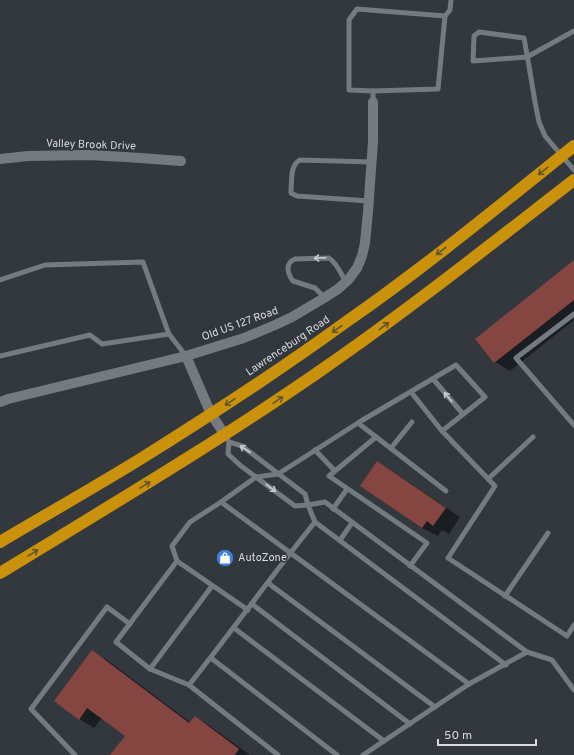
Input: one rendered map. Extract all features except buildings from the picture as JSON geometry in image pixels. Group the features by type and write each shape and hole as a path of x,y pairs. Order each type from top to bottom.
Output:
{"highway":[{"name":"Lawrenceburg Road","path":"0,542 140,459 211,414 340,327 468,231 574,146"},
{"path":"0,573 227,438 370,337 574,180"}],"street":[{"name":"Old US 127 Road","path":"0,402 186,356 244,338 292,317 325,298 346,282 357,268 365,243 372,162 373,102"},
{"name":"Valley Brook Drive","path":"0,159 28,156 81,155 182,161"},
{"path":"186,356 211,414 227,438"}],"lane":[{"path":"445,16 357,9 349,20 349,90 373,91 438,89 445,16 450,10 451,0"},
{"path":"574,31 527,57 473,62 474,36 479,32 524,38 527,57 535,102 539,122 545,136 574,170"},
{"path":"373,91 373,102"},
{"path":"369,201 297,196 291,193 291,190 293,166 297,161 372,162"},
{"path":"325,298 315,288 297,282 291,278 288,266 291,261 295,259 329,258 335,263 346,282"},
{"path":"0,280 45,265 143,262 169,334 186,356"},
{"path":"574,314 516,358 574,425"},
{"path":"0,356 90,335 102,344 169,334"},
{"path":"248,610 177,561 172,546 190,522 256,477 278,474 358,422 456,365 484,397 442,431"},
{"path":"433,379 463,414"},
{"path":"411,392 442,431 495,486 448,558 567,636 574,625"},
{"path":"358,422 446,491"},
{"path":"391,448 412,422"},
{"path":"376,437 329,476 427,542 410,566"},
{"path":"488,479 533,437"},
{"path":"227,438 242,446 305,494 315,522 506,665"},
{"path":"227,438 228,454 295,506 325,502 527,652 552,660 574,690"},
{"path":"315,450 335,471"},
{"path":"333,508 348,489"},
{"path":"221,502 469,684"},
{"path":"189,685 315,522"},
{"path":"340,540 352,522"},
{"path":"506,596 548,532"},
{"path":"177,561 116,642 150,669 189,685 278,755"},
{"path":"268,583 434,707"},
{"path":"150,669 212,586"},
{"path":"252,604 410,724"},
{"path":"76,755 31,709 107,607 130,624"},
{"path":"234,628 384,741"},
{"path":"363,755 469,684 506,665 527,652"},
{"path":"211,658 337,755"}],"place":[{"name":"AutoZone","path":"225,558"}]}
